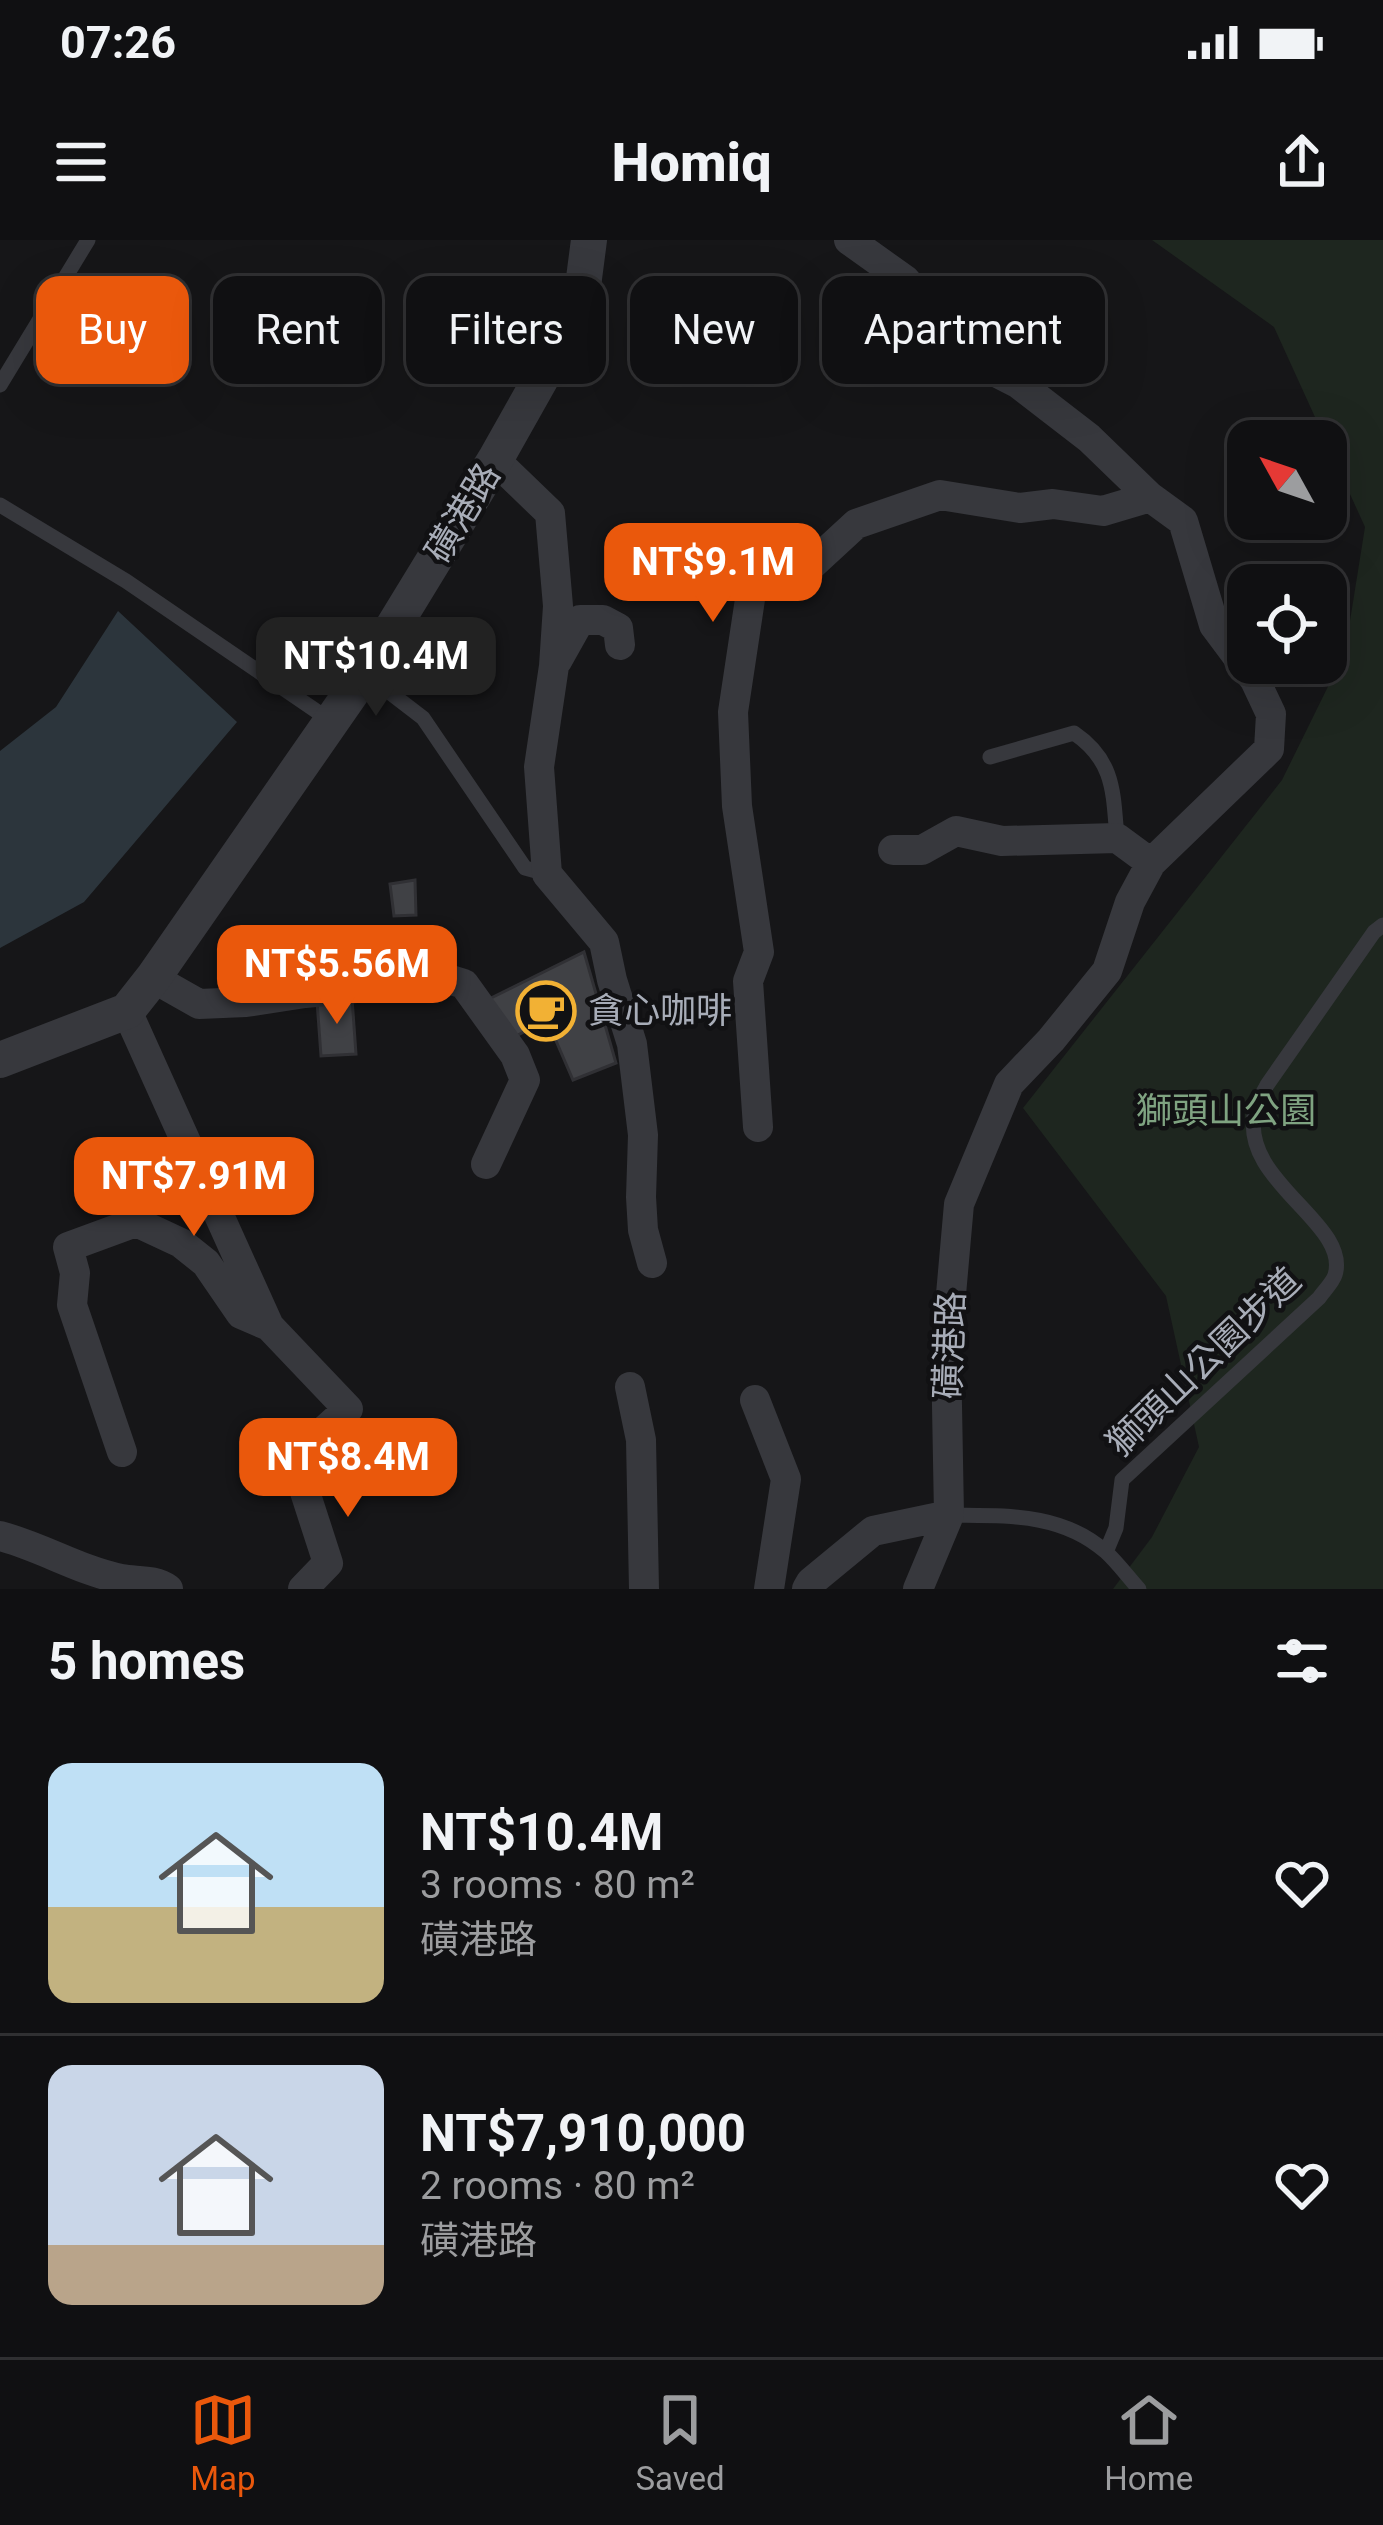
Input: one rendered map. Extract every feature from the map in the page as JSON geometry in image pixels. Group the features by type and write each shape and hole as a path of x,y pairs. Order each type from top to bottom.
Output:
{"street":[{"name":"磺港路","path":"127,1011 365,673 495,460 580,309 590,240"},
{"name":"磺港路","path":"849,240 905,280 978,363 1018,384 1089,438 1150,497 1183,521 1214,625 1256,680 1271,714 1269,748 1151,863 1130,902 1107,971 1009,1084 959,1204 946,1352 949,1515 918,1589"},
{"path":"495,460 550,513 558,606 539,767 547,874 604,942 635,1065 643,1135 643,1230 652,1263"},
{"path":"758,1127 748,981 759,952 737,806 733,712 752,586 805,571 856,524 940,495 1020,508 1052,504 1103,511 1150,497"},
{"path":"554,666 580,620 603,620 618,628 620,645"},
{"path":"893,850 922,850 956,831 1002,841 1117,838 1151,863"},
{"path":"153,978 199,1004 448,979 464,984 515,1055 525,1080 486,1164"},
{"path":"0,1060 127,1011 269,1326 348,1409 294,1458 328,1562 302,1589"},
{"path":"122,1452 72,1305 75,1273 68,1247 136,1222 181,1244 206,1263 241,1314 269,1326"},
{"path":"631,1387 641,1440 644,1589"},
{"path":"755,1400 786,1480 769,1589"},
{"path":"807,1589 873,1532 949,1515"},
{"path":"0,1536 120,1584 160,1583 168,1589"}],"lane":[{"path":"0,385 88,240"},
{"path":"0,505 126,581 332,721"},
{"path":"365,673 423,718 525,868 547,874"},
{"path":"990,757 1074,733 1096,748 1113,787 1117,838"},
{"name":"獅頭山公園步道","path":"1106,1552 1116,1528 1122,1480 1319,1298 1335,1275 1335,1248 1263,1164 1254,1137 1254,1111 1267,1085 1383,925"},
{"path":"949,1515 1031,1516 1061,1524 1106,1552 1138,1589"}],"green space":[{"name":"獅頭山公園","path":"1152,240 1383,240 1383,1589 1113,1589 1152,1537 1199,1447 1166,1296 1023,1108 1282,780 1329,684 1347,684 1347,640 1365,527 1347,487 1347,420 1316,420 1274,327"}],"shaded area":[{"path":"118,611 237,722 84,902 0,948 0,751 56,707"}],"building":[{"path":"415,880 416,915 394,916 390,884"},
{"path":"354,927 356,938 342,943 338,930"},
{"name":"貪心咖啡","path":"584,952 616,1063 573,1080 547,1020 512,1038 485,1001"},
{"path":"352,998 356,1054 321,1056 317,1001"}],"place":[{"name":"貪心咖啡","path":"546,1011"}]}
